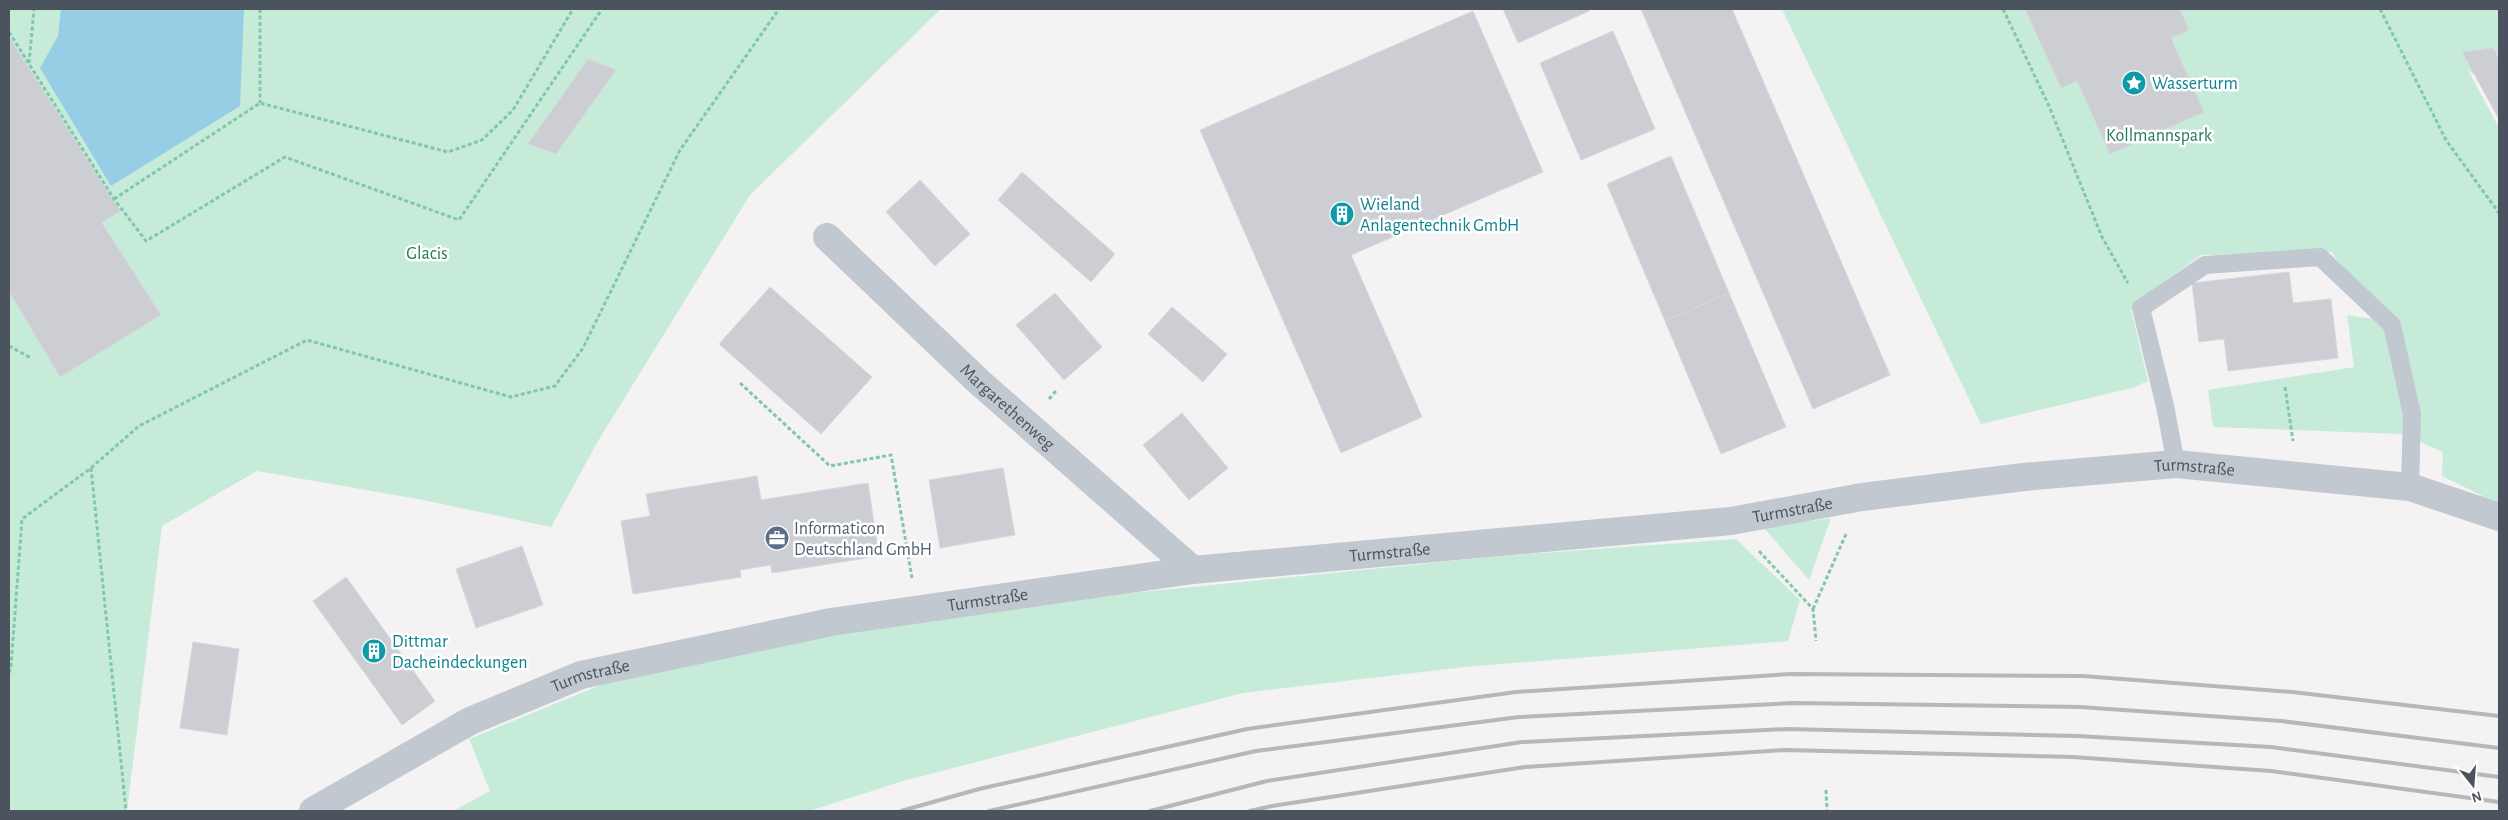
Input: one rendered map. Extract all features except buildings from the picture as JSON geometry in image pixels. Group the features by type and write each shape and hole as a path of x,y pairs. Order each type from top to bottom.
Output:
{"street":[{"name":"Margarethenweg","path":"827,237 978,381 1193,570"},
{"name":"Turmstraße","path":"313,811 470,721 581,675 831,622 1193,570 1731,521 1862,496 2024,477 2176,464 2410,487 2499,518"}],"lane":[{"path":"2176,464 2165,406 2141,308 2205,265 2320,257 2392,325 2412,414 2410,487"}],"path":[{"path":"29,64 34,9"},
{"path":"260,9 260,103"},
{"path":"114,199 260,103 448,152 482,140 513,110 572,9"},
{"path":"9,32 114,199 146,241 285,157 459,220 602,9"},
{"path":"9,673 12,666 22,519 90,468 139,426 307,340 511,397 556,386 583,348 680,150 779,9"},
{"path":"2003,9 2049,106 2102,238 2141,308"},
{"path":"2380,9 2446,140 2499,213"},
{"path":"9,346 31,358"},
{"path":"740,383 830,466 891,455 913,583"},
{"path":"2285,387 2299,476"},
{"path":"90,468 126,811"},
{"path":"1816,641 1814,609 1862,496"},
{"path":"1731,521 1814,609"},
{"path":"1826,790 1827,811"}],"green space":[{"name":"Glacis","path":"9,9 941,9 750,195 598,441 551,527 418,499 257,471 162,526 127,811 9,811"},
{"name":"Kollmannspark","path":"1782,9 2499,9 2499,94 2468,70 2499,128 2499,504 2442,476 2443,452 2401,434 2213,427 2208,390 2354,367 2347,315 2373,319 2332,252 2201,255 2139,300 2131,310 2148,381 2132,388 1981,424"},
{"path":"1831,518 1809,580 1763,527"},
{"path":"1736,539 1800,600 1788,641 1465,667 1243,693 903,781 809,811 453,811 490,791 469,739 601,685 812,637 1122,594 1501,556"}],"water":[{"path":"61,9 244,9 240,106 111,186 40,68 58,36"}],"railway":[{"path":"901,811 979,789 1247,729 1516,692 1791,674 2083,676 2292,692 2499,716"},
{"path":"989,811 1256,751 1519,717 1793,703 2080,707 2281,721 2499,748"},
{"path":"1150,811 1267,781 1522,742 1787,729 2077,736 2271,747 2499,777"},
{"path":"1250,811 1525,767 1784,750 2073,757 2271,771 2499,802"}],"place":[{"name":"Wasserturm","path":"2134,83"},
{"name":"Wieland Anlagentechnik GmbH","path":"1342,214"},
{"name":"Informaticon Deutschland GmbH","path":"777,538"},
{"name":"Dittmar Dacheindeckungen","path":"374,651"}]}
